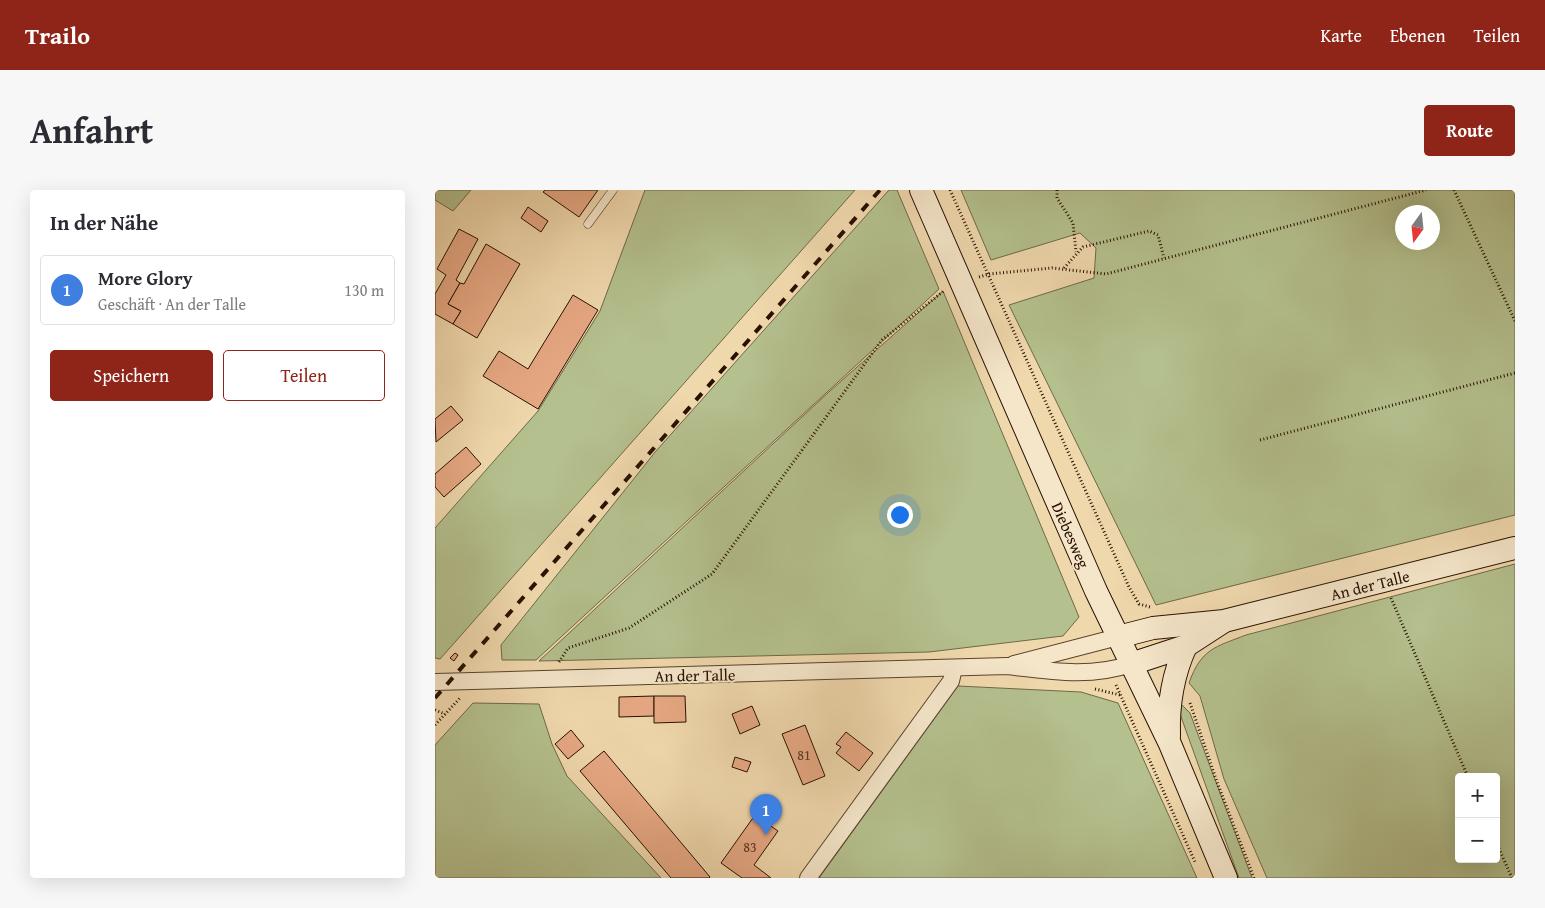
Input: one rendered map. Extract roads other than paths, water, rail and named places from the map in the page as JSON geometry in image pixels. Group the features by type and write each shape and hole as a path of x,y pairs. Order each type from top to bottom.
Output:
{"main road":[{"name":"Diebesweg","path":"921,190 1092,582 1170,744 1226,878"},
{"name":"An der Talle","path":"1118,637 1153,628 1224,622 1515,548"},
{"name":"An der Talle","path":"1131,664 1186,646 1224,622"},
{"path":"1170,744 1168,712 1178,664 1186,646"}],"street":[{"name":"An der Talle","path":"1007,666 1118,637"},
{"name":"An der Talle","path":"435,682 1007,666 1084,674 1110,672 1131,664"},
{"path":"808,878 951,681 954,668"}],"lane":[{"path":"588,224 613,190"}],"railway":[{"path":"435,698 880,190"}],"place":[{"name":"More Glory","path":"766,835"}]}
